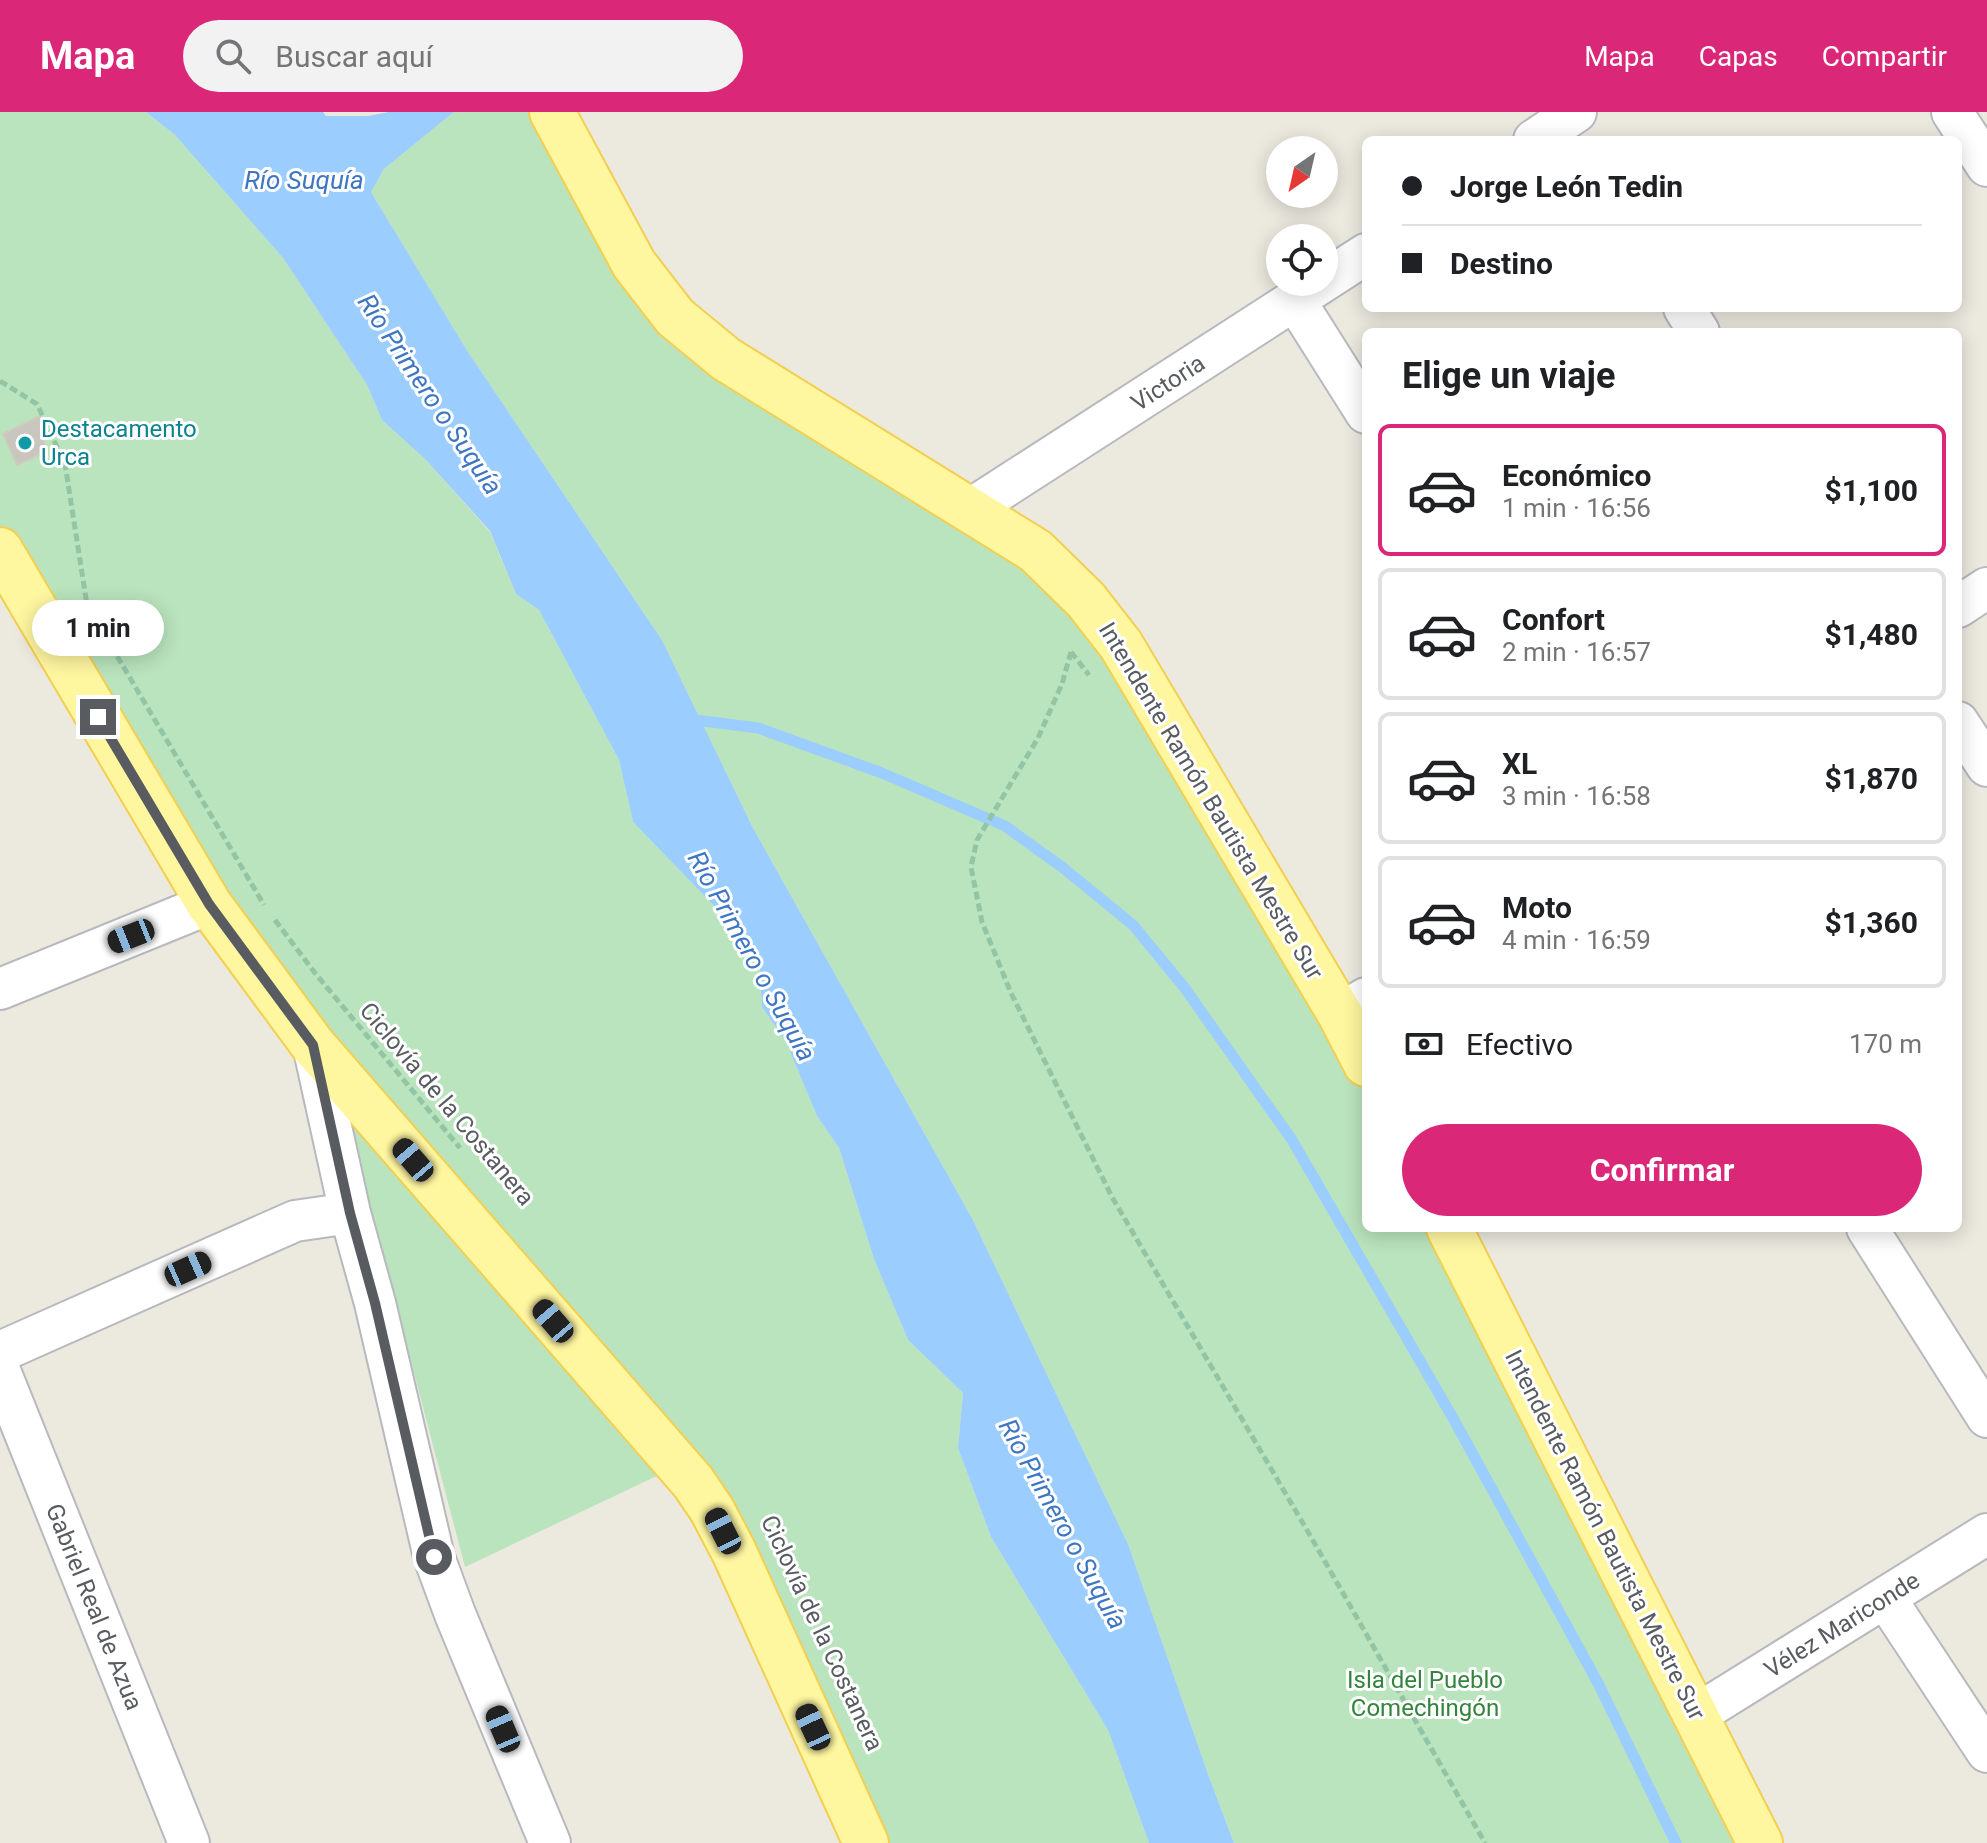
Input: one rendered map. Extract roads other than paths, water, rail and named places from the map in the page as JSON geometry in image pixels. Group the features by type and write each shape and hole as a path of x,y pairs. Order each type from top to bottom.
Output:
{"main road":[{"name":"Intendente Ramón Bautista Mestre Sur","path":"552,112 634,264 675,317 726,359 1036,551 1086,600 1121,645 1353,1006 1362,1046"},
{"path":"0,550 209,904 313,1045 693,1482 706,1501 734,1552 866,1843"},
{"name":"Intendente Ramón Bautista Mestre Sur","path":"1451,1232 1760,1843"}],"street":[{"path":"1952,112 1987,166"},
{"name":"Victoria","path":"969,510 1362,257"},
{"path":"1296,302 1362,407"},
{"path":"1962,604 1987,588"},
{"path":"1962,728 1987,766"},
{"path":"0,989 209,904"},
{"path":"313,1045 350,1213 375,1303 434,1557 550,1843"},
{"path":"0,1352 295,1221 350,1213"},
{"path":"1870,1232 1987,1417"},
{"name":"Gabriel Real de Azua","path":"0,1371 189,1843"},
{"name":"Vélez Mariconde","path":"1696,1715 1987,1534"},
{"path":"1886,1599 1987,1752"}],"water":[{"name":"Río Suquía","path":"146,112 323,112 326,116 368,116 389,112 454,112 384,169 371,192 468,352 662,640 753,828 973,1220 1128,1544 1234,1843 1149,1843 1108,1730 991,1537 958,1448 963,1393 908,1340 874,1259 839,1148 817,1116 786,1042 762,1007 760,970 719,911 633,822 619,760 539,610 516,594 490,531 426,460 382,420 367,385 283,258 175,135"}],"waterway":[{"path":"688,719 758,728 882,773 1005,826 1062,867 1133,925 1184,987 1292,1140 1453,1418 1598,1683 1676,1843"}],"place":[{"name":"Destacamento Urca","path":"25,443"}],"water label":[{"name":"Río Primero o Suquía","path":"430,394"},
{"name":"Río Primero o Suquía","path":"752,956"},
{"name":"Río Primero o Suquía","path":"1063,1524"}],"park label":[{"name":"Isla del Pueblo Comechingón","path":"1425,1694"}]}
